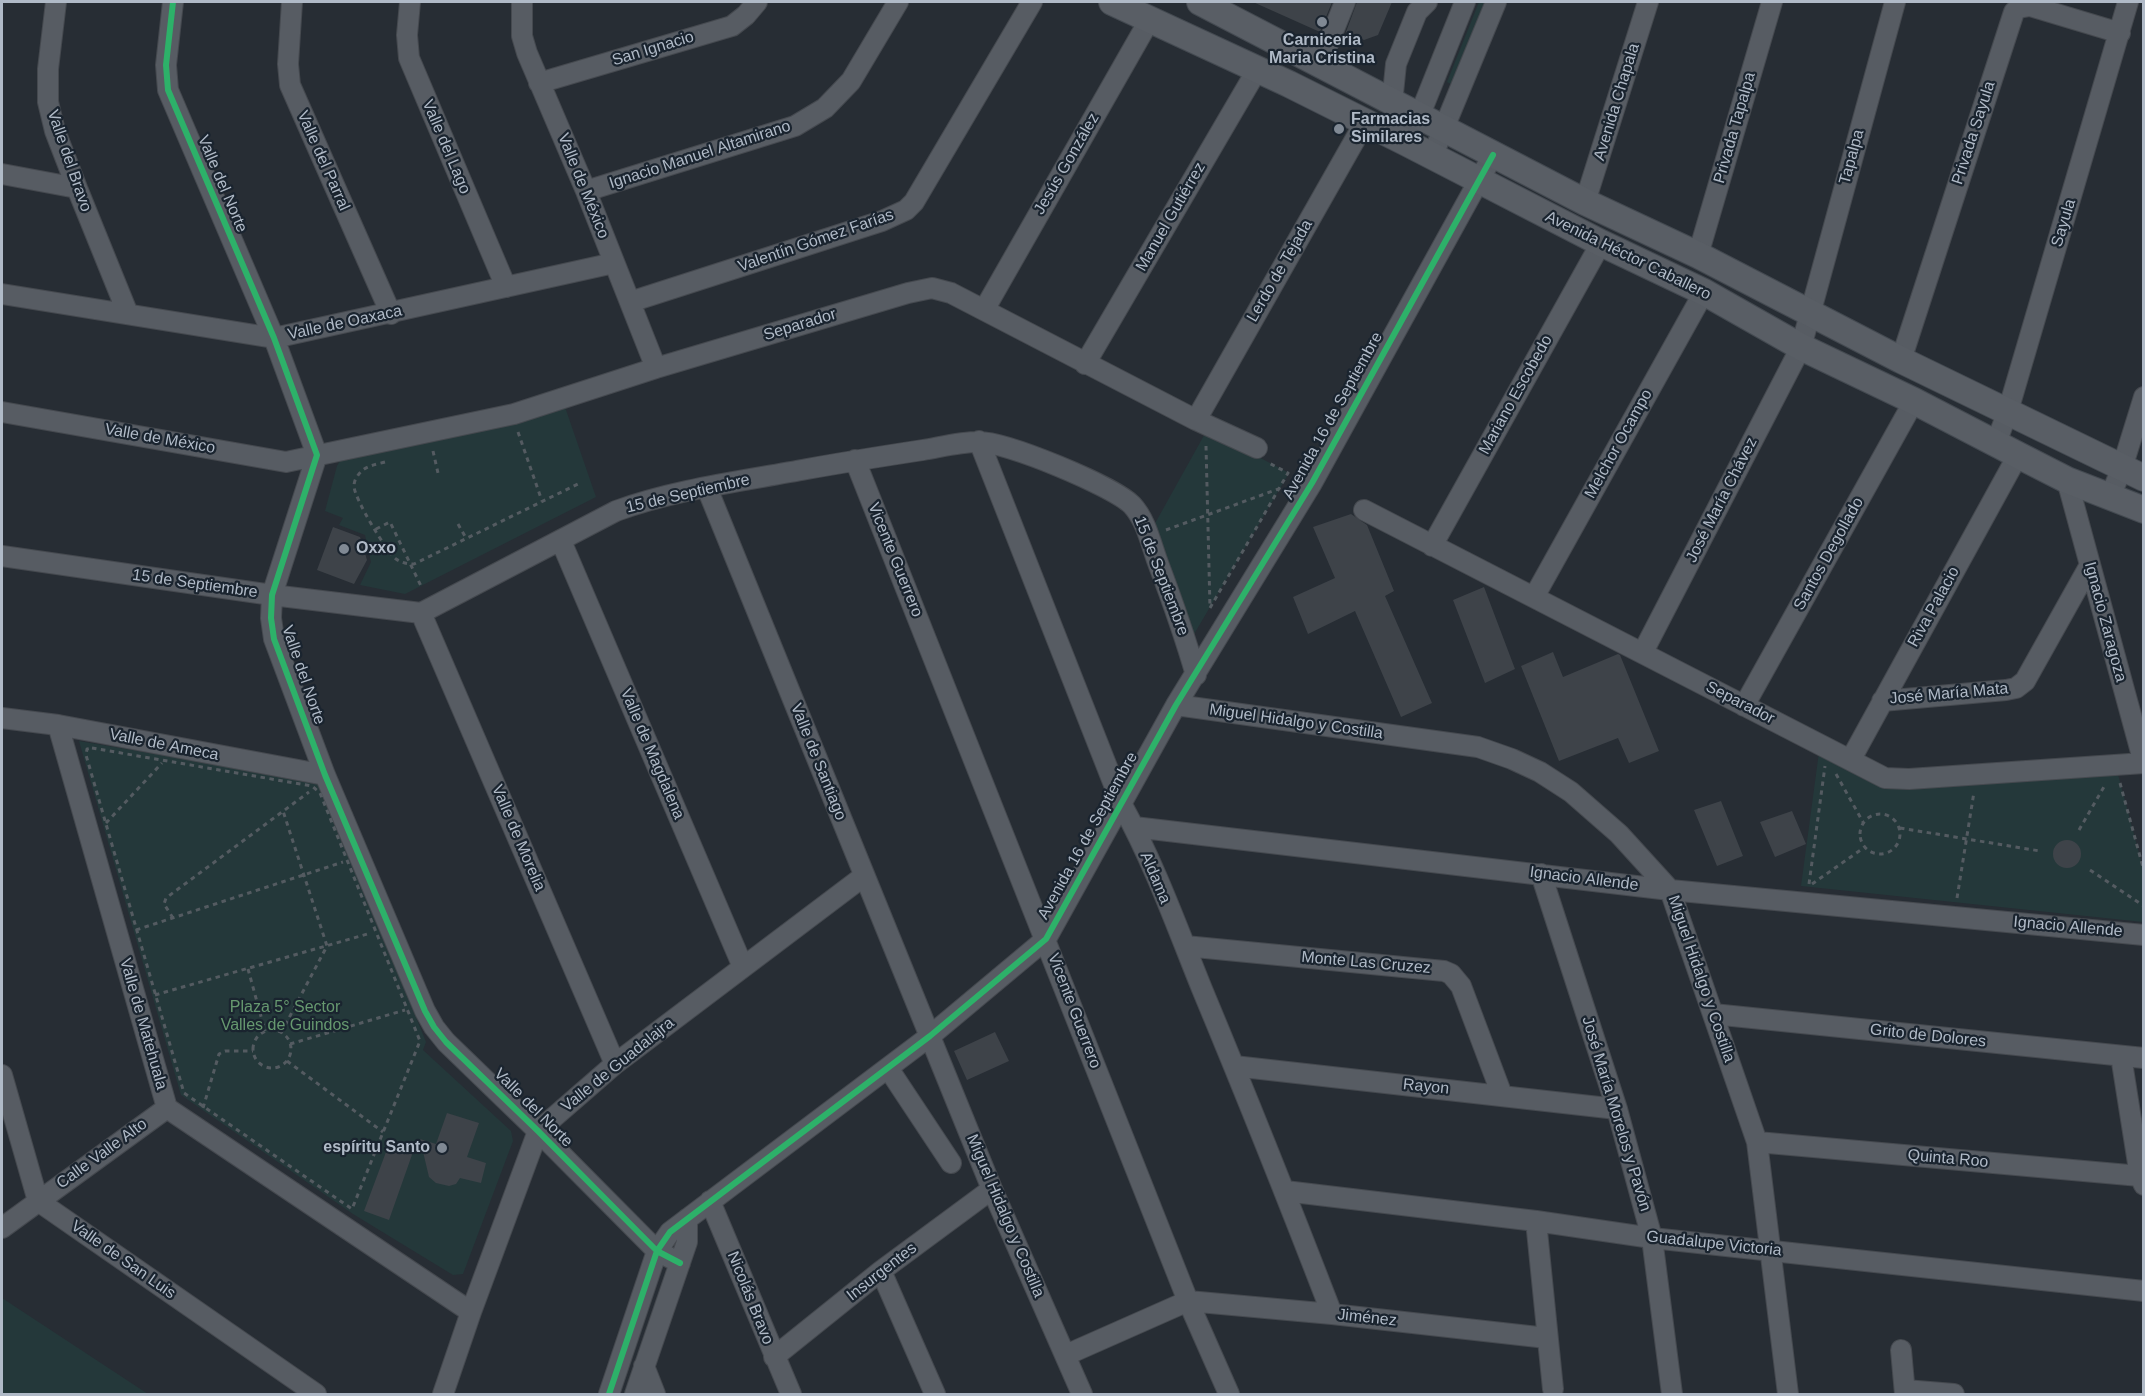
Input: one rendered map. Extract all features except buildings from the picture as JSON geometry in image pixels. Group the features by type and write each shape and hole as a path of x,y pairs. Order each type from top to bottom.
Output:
{"main road":[{"name":"Avenida Héctor Caballero","path":"1112,2 1288,84 1405,142 1601,243 1704,292 1801,347 1914,401 2067,480 2144,510"},
{"name":"Avenida Héctor Caballero","path":"1200,2 1585,202 1698,255 1901,360 2133,473"},
{"path":"1288,84 1313,61"}],"street":[{"name":"Valle del Bravo","path":"56,2 48,69 48,102 77,188 128,314"},
{"name":"Valle del Norte","path":"173,2 166,65 168,90 274,338 317,454 272,595 271,618 274,639 324,779 434,1027 446,1042 657,1251 680,1263"},
{"name":"Valle del Parral","path":"292,2 288,64 290,85 391,314"},
{"name":"Valle del Lago","path":"410,2 407,35 409,58 506,286"},
{"name":"Valle de México","path":"522,2 522,36 539,83 586,191 656,368"},
{"name":"San Ignacio","path":"539,83 732,26 758,2"},
{"name":"Ignacio Manuel Altamirano","path":"586,191 795,126 825,108 851,81 898,2"},
{"name":"Valentín Gómez Farías","path":"630,302 882,221 906,210 914,202 1032,2"},
{"path":"1313,61 1345,2"},
{"path":"1392,103 1395,64 1417,12 1426,2"},
{"path":"1405,142 1419,117 1465,2"},
{"path":"1432,157 1496,2"},
{"name":"Avenida Chapala","path":"1585,202 1648,2"},
{"name":"Privada Tapalpa","path":"1698,255 1772,2"},
{"name":"Tapalpa","path":"1801,347 1895,2"},
{"name":"Sayula","path":"2007,449 2008,411 2128,2"},
{"name":"Privada Sayula","path":"1901,360 2006,30 2014,12 2018,8 2030,6 2120,33"},
{"name":"Jesús González","path":"984,310 1150,19"},
{"name":"Manuel Gutiérrez","path":"1085,364 1257,70"},
{"name":"Lerdo de Tejada","path":"1200,422 1365,122"},
{"name":"Avenida 16 de Septiembre","path":"609,1395 657,1251 670,1232 930,1036 1046,939 1176,705 1312,483 1493,155"},
{"path":"2,174 77,188"},
{"name":"Mariano Escobedo","path":"1432,546 1601,243"},
{"name":"Valle de Oaxaca","path":"2,294 274,338 614,263"},
{"name":"Separador","path":"317,454 514,414 656,368 908,292 932,288 940,289 984,310 1085,364 1257,448"},
{"name":"Melchor Ocampo","path":"1534,597 1704,292"},
{"name":"José María Chávez","path":"1643,652 1801,347"},
{"path":"2110,497 2133,473 2144,397"},
{"name":"Santos Degollado","path":"1744,706 1914,401"},
{"name":"Valle de México","path":"2,412 286,462 317,454"},
{"name":"15 de Septiembre","path":"2,556 272,595 421,613 616,512 636,504 855,460 979,441 1019,450 1108,488 1133,507 1141,518 1148,536 1183,631 1196,675"},
{"name":"Aldama","path":"979,441 1122,805 1134,827 1185,946 1285,1191 1332,1314"},
{"name":"Riva Palacio","path":"1851,759 2007,449"},
{"name":"Vicente Guerrero","path":"855,460 1188,1301 1229,1395"},
{"name":"Ignacio Zaragoza","path":"2067,480 2144,763"},
{"name":"Valle de Santiago","path":"707,488 930,1036"},
{"name":"Separador","path":"1364,510 1885,778 1897,780 2144,763"},
{"name":"Valle de Magdalena","path":"561,542 742,967"},
{"name":"José María Mata","path":"1882,701 2006,690 2020,686 2025,681 2090,565"},
{"name":"Valle de Morelia","path":"421,613 615,1064"},
{"name":"Miguel Hidalgo y Costilla","path":"1176,705 1478,747 1512,759 1548,777 1599,815 1670,890 1757,1142 1788,1395"},
{"name":"Valle de Ameca","path":"2,718 58,725 324,779"},
{"name":"Valle de Matehuala","path":"58,725 167,1108 471,1312"},
{"name":"Ignacio Allende","path":"1134,827 1670,890 2144,934"},
{"name":"José María Morelos y Pavón","path":"1541,874 1617,1109 1652,1238 1672,1395"},
{"name":"Valle de Guadalajra","path":"443,1395 538,1131 615,1064 864,876"},
{"name":"Monte Las Cruzez","path":"1185,946 1444,971 1451,974 1461,986 1502,1095"},
{"name":"Grito de Dolores","path":"1713,1014 2144,1058"},
{"name":"Miguel Hidalgo y Costilla","path":"930,1036 992,1189 1082,1395"},
{"path":"2121,1056 2142,1180"},
{"name":"Rayon","path":"1234,1066 1617,1109"},
{"path":"888,1068 951,1163"},
{"path":"2,1075 38,1201"},
{"name":"Calle Valle Alto","path":"2,1228 167,1108"},
{"name":"Quinta Roo","path":"1757,1142 2142,1180"},
{"name":"Insurgentes","path":"774,1357 881,1271 992,1189"},
{"name":"Guadalupe Victoria","path":"1285,1191 1536,1221 1652,1238 2144,1292"},
{"name":"Valle de San Luis","path":"38,1201 316,1395"},
{"name":"Nicolás Bravo","path":"710,1201 791,1395"},
{"path":"635,1395 687,1242 687,1219"},
{"path":"1536,1221 1553,1389"},
{"path":"881,1271 935,1395"},
{"path":"1066,1355 1188,1301"},
{"name":"Jiménez","path":"1188,1301 1332,1314 1547,1338"},
{"path":"1900,1350 1905,1392 1954,1395"},
{"path":"644,1366 655,1395"}],"path":[{"path":"1200,422 1206,432 1212,648"},
{"path":"518,431 542,501"},
{"path":"433,451 438,473"},
{"path":"389,462 366,467 355,478 354,487 361,507 396,559 405,564 414,564 578,484"},
{"path":"1210,608 1288,473"},
{"path":"1148,536 1280,489 1312,483"},
{"path":"376,529 390,522 422,586"},
{"path":"458,524 466,538"},
{"path":"87,749 165,760 312,786 320,793 420,1041 352,1209 184,1093 106,823 86,755 87,749"},
{"path":"1809,887 1826,756"},
{"path":"106,823 165,760"},
{"path":"1831,765 1863,822"},
{"path":"2079,830 2110,776"},
{"path":"2119,778 2144,871"},
{"path":"173,918 164,904 166,897 324,779"},
{"path":"1956,902 1975,788"},
{"path":"281,1033 327,946 283,811"},
{"path":"1882,813 1894,819 1900,828 1899,841 1892,851 1876,854 1864,847 1860,835 1863,822 1870,816 1882,813"},
{"path":"1900,828 2040,851"},
{"path":"1809,887 1864,847"},
{"path":"134,931 353,859"},
{"path":"2090,870 2144,906"},
{"path":"1809,887 1820,888"},
{"path":"153,996 382,930"},
{"path":"248,969 265,1032"},
{"path":"290,1044 413,1008"},
{"path":"265,1032 281,1033 290,1044 287,1061 278,1067 265,1067 257,1061 253,1051 255,1041 265,1032"},
{"path":"202,1110 219,1054 225,1051 253,1051"},
{"path":"287,1061 383,1132"}],"green space":[{"path":"1479,2 1491,2 1457,87 1447,82"},
{"path":"565,407 596,497 405,594 360,585 371,562 365,535 339,525 343,518 325,511 341,459"},
{"path":"1207,430 1289,473 1190,641 1153,527"},
{"name":"Plaza 5° Sector Valles de Guindos","path":"79,741 322,782 426,1042 423,1050 511,1131 513,1141 463,1274 453,1275 353,1214 181,1095"},
{"path":"1819,752 1882,784 2116,767 2143,868 2143,922 1801,886"},
{"path":"2,1298 148,1394 2,1394"}],"cycle path":[{"path":"173,2 166,65 168,90 274,338 317,455 272,595 271,618 274,639 325,775 425,1011 434,1027 446,1042 657,1251 680,1263"},
{"path":"609,1394 657,1251 670,1232 930,1036 1046,939 1176,705 1312,483 1493,155"}],"place":[{"name":"Carniceria Maria Cristina","path":"1322,22"},
{"name":"Farmacias Similares","path":"1339,129"},
{"name":"Oxxo","path":"344,549"},
{"name":"espíritu Santo","path":"442,1148"}]}
